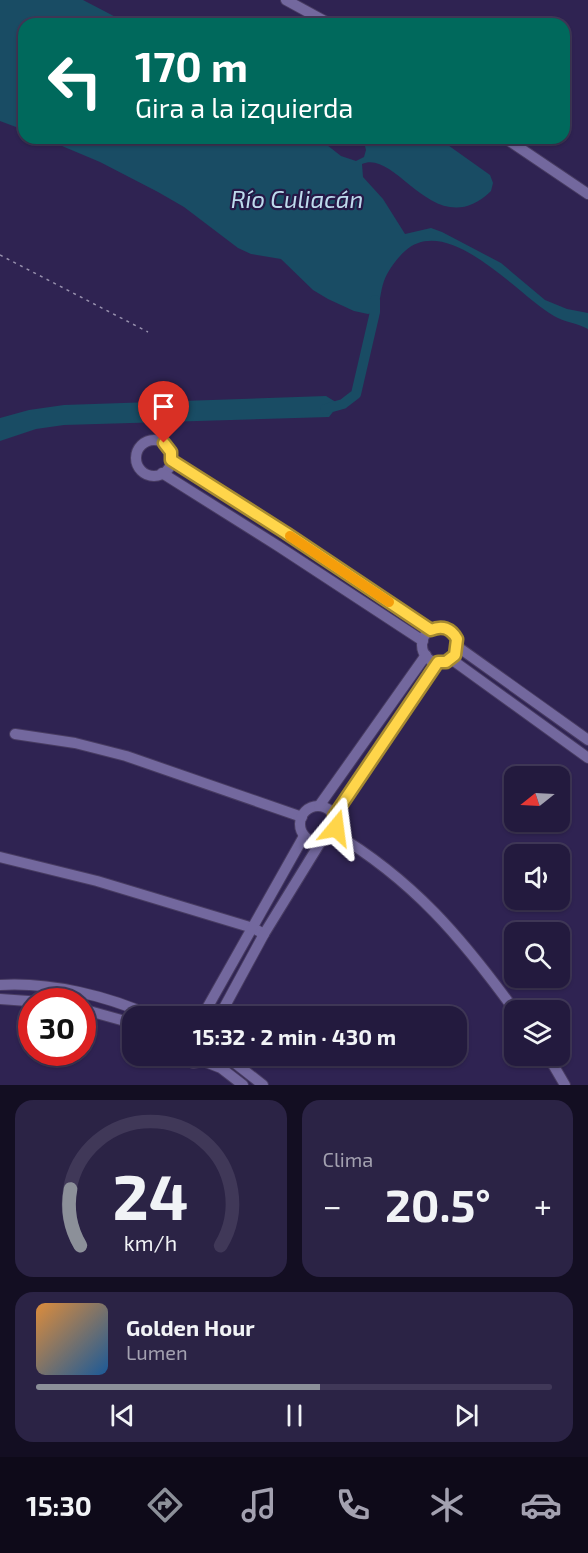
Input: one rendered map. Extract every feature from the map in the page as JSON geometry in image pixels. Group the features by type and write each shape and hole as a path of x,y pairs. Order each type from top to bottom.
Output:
{"street":[{"path":"286,0 319,18"},
{"path":"514,144 588,194"},
{"path":"152,440 164,443 171,452 171,460 169,468 162,473 149,475 139,468 136,456 141,445 152,440"},
{"path":"171,460 286,533 431,630"},
{"path":"162,473 423,641 426,655 319,806 307,810 302,817 300,825 304,836 320,843 326,841 334,833 336,821 330,811 319,806"},
{"path":"278,546 286,533"},
{"path":"334,816 438,662 451,659 458,647 457,639 450,630 439,627 431,630 423,641"},
{"path":"458,647 588,740"},
{"path":"426,655 438,662"},
{"path":"451,659 588,758"},
{"path":"15,734 75,743 126,756 302,817"},
{"path":"334,833 377,861 428,904 506,1000"},
{"path":"208,1006 304,836"},
{"path":"225,1006 264,934 320,843"},
{"path":"0,857 97,881 253,928 264,934"},
{"path":"0,985 30,985 79,993 125,1006"},
{"path":"0,999 18,1000"},
{"path":"96,1013 122,1020"},
{"path":"218,1066 243,1085"},
{"path":"239,1066 263,1085"},
{"path":"554,1066 565,1085"}],"path":[{"path":"0,255 148,332"}],"water":[{"path":"0,0 83,0 118,18 18,18 18,128 0,121"},
{"name":"Río Culiacán","path":"57,144 326,144 341,156 356,161 364,157 364,144 446,144 490,175 493,183 491,191 471,205 452,207 435,202 389,169 375,163 362,164 363,177 383,199 405,234 431,228 442,232 501,263 545,300 567,309 588,313 588,329 554,316 482,261 462,249 441,242 422,242 405,251 385,277 375,312 368,314 354,311 313,290 281,259 251,254 238,248 184,207 100,162"},
{"path":"326,396 339,404 329,417 64,425 36,429 0,441 0,418 29,410 64,405"}],"waterway":[{"path":"325,409 343,404 356,394 375,312 375,300"}],"slow traffic":[{"path":"290,536 389,602"}],"route":[{"path":"164,443 171,452 171,460 286,533 431,630 445,627 457,639 458,650 455,655 446,662 438,662 334,816 336,828"}]}
